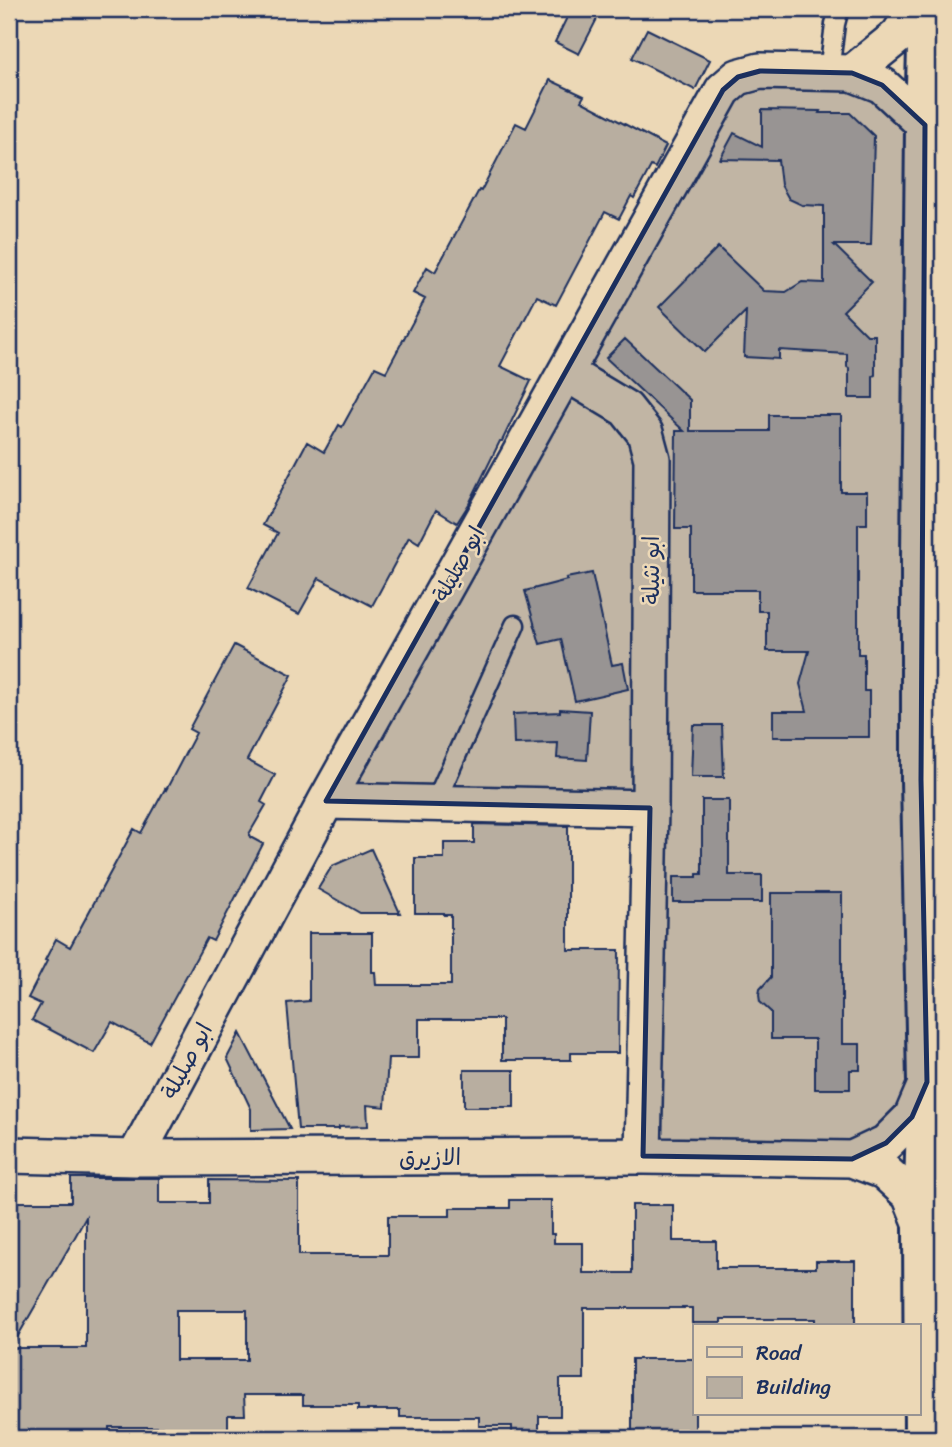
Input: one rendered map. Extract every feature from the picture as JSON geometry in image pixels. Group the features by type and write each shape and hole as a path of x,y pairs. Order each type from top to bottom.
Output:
{"street":[{"path":"841,72 899,35 915,9"},
{"path":"924,1438 923,1227 927,1082 921,779 921,557 928,9"},
{"name":"ابو صليلة","path":"135,1158 326,801 723,90 738,77 760,71 841,72 882,85 925,125"},
{"name":"ابو نثيلة","path":"566,373 626,409 645,432 652,459 650,808 643,1156"},
{"path":"326,801 650,808"},
{"name":"الازيرق","path":"852,1159 886,1143 904,1125 912,1116 927,1082"},
{"name":"الازيرق","path":"9,1156 643,1156 852,1159 884,1171 910,1195 923,1227"}],"lane":[{"path":"839,9 835,24 841,72"},
{"path":"435,803 515,625"}],"highlighted area":[{"path":"760,71 852,73 882,85 925,125 921,780 927,1082 912,1117 886,1143 852,1159 643,1156 650,808 326,801 723,90 738,77"}],"building":[{"path":"571,9 602,9 579,54 555,42"},
{"path":"647,29 710,60 695,90 632,58"},
{"path":"550,80 584,96 581,101 666,146 655,168 651,166 619,219 605,212 556,305 537,296 500,366 531,381 469,504 457,523 436,510 419,543 409,537 372,606 319,578 299,614 248,588 278,533 263,525 307,442 324,452 339,425 342,427 375,367 386,372 425,299 413,293 427,267 435,272 516,123 526,128"},
{"path":"762,110 850,113 874,136 871,245 834,245 872,282 843,311 867,335 875,335 873,398 849,398 847,354 779,350 779,359 744,357 746,311 705,352 659,307 718,247 764,291 786,292 802,282 824,283 824,206 802,205 789,199 781,185 778,160 720,159 734,133 762,147"},
{"path":"625,339 690,400 690,431 769,431 769,415 841,415 841,492 867,492 867,524 858,524 858,654 864,654 864,691 869,691 869,737 773,737 773,711 807,711 800,684 809,651 767,651 767,611 758,611 758,590 691,590 691,529 675,529 676,431 684,431 606,358"},
{"path":"592,573 612,665 623,663 628,689 575,701 561,639 540,644 525,591"},
{"path":"234,645 292,675 247,760 275,775 261,802 266,805 249,834 263,844 213,941 207,938 150,1043 112,1022 94,1053 32,1020 41,1004 28,998 56,939 70,947 134,829 141,833 196,733 189,729"},
{"path":"560,709 590,711 587,760 557,758 558,743 514,744 513,714 560,712"},
{"path":"693,725 722,725 724,777 691,777"},
{"path":"702,800 729,800 729,875 762,875 762,902 673,902 673,877 697,877 697,874 702,874"},
{"path":"474,824 568,826 568,950 619,950 618,1053 571,1053 571,1060 502,1060 502,1019 419,1019 419,1058 388,1058 385,1107 367,1105 368,1126 298,1129 287,1003 309,1001 309,933 372,933 372,972 375,972 376,985 451,985 451,915 415,913 415,858 444,858 444,843 474,843"},
{"path":"371,849 400,913 360,913 318,889 332,866"},
{"path":"771,893 842,893 842,1044 860,1044 860,1070 850,1070 850,1089 815,1089 815,1039 771,1039 771,1012 760,1002 759,995 760,989 771,977"},
{"path":"240,1033 290,1129 251,1130 251,1109 227,1058"},
{"path":"464,1070 514,1070 514,1107 464,1107"},
{"path":"71,1178 159,1178 159,1203 209,1203 209,1180 299,1181 299,1255 388,1255 388,1216 450,1216 450,1208 510,1208 510,1200 551,1200 551,1234 554,1234 554,1243 583,1243 583,1273 632,1273 632,1205 673,1205 673,1241 716,1241 716,1268 816,1268 816,1261 855,1261 855,1324 815,1324 815,1319 721,1319 721,1323 692,1323 692,1308 584,1308 584,1379 560,1379 560,1416 539,1416 539,1438 512,1438 512,1426 479,1426 479,1417 400,1417 400,1410 358,1410 358,1405 303,1405 303,1395 244,1395 245,1415 228,1415 228,1437 172,1437 172,1427 109,1427 109,1438 9,1438 9,1202 71,1202","holes":["86,1217 86,1348 11,1348","176,1310 247,1310 247,1360 176,1360"]},
{"path":"632,1359 693,1359 695,1429 687,1429 687,1438 632,1438"}]}
